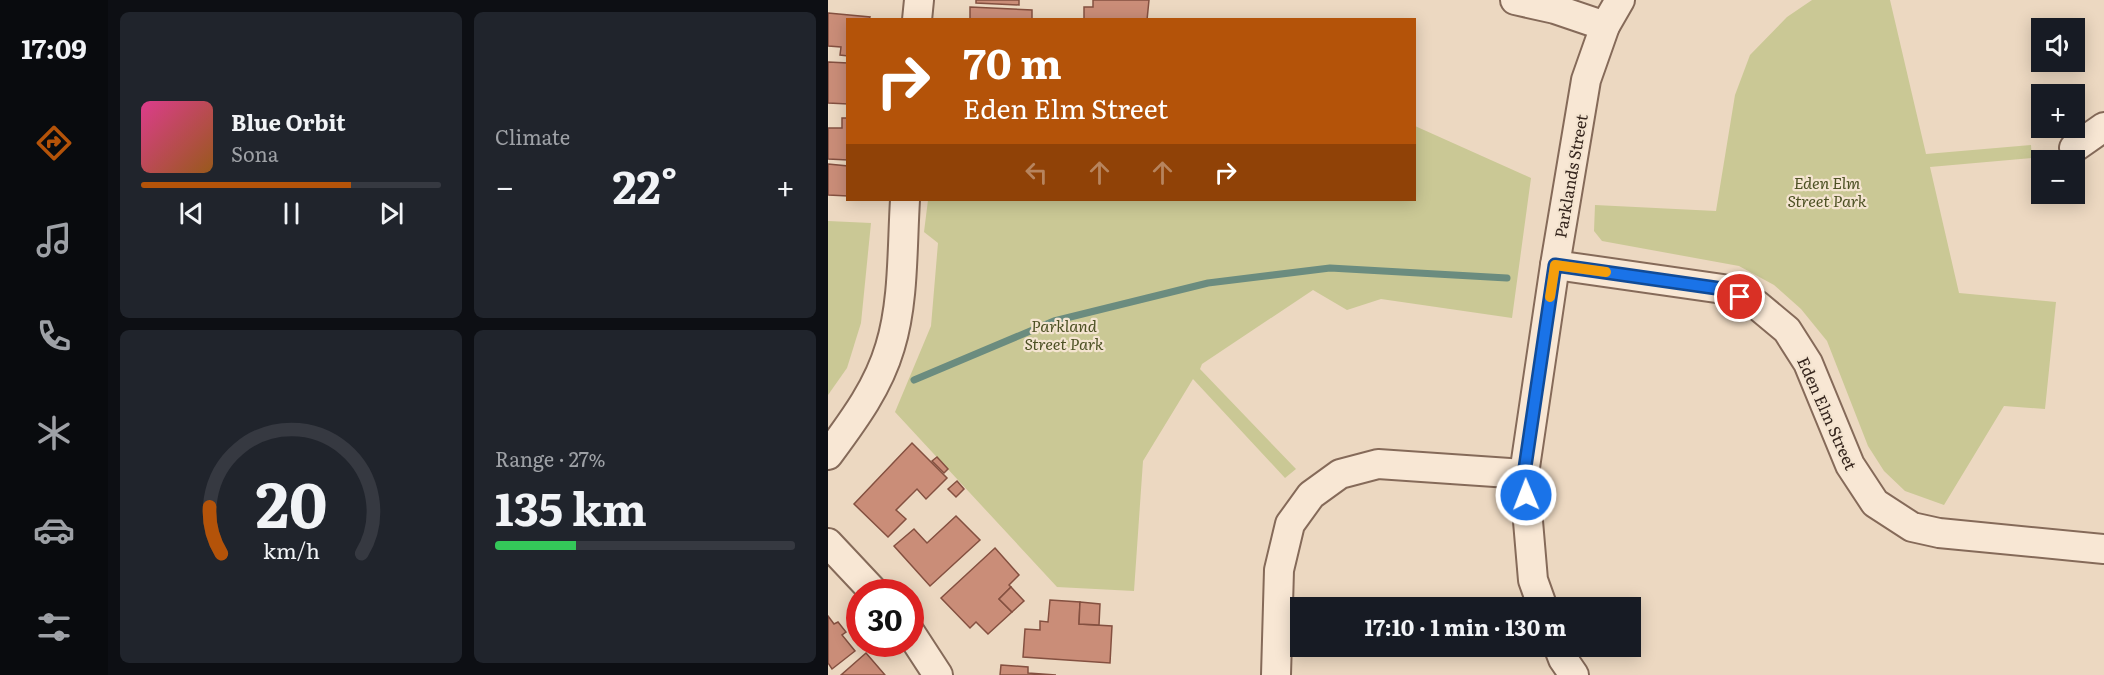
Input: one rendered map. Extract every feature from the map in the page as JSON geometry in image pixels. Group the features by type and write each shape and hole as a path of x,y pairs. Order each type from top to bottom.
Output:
{"street":[{"path":"917,18 919,0"},
{"path":"1515,0 1556,9 1605,26"},
{"name":"Parklands Street","path":"1540,597 1533,580 1524,474 1555,265 1586,80 1605,26 1620,0"},
{"path":"2074,148 2104,127"},
{"path":"828,455 862,410 890,346 898,308 905,201"},
{"name":"Eden Elm Street","path":"1555,265 1723,289 1757,305 1787,330 1808,363 1850,465 1875,503 1912,527 1939,533 2104,549"},
{"path":"1276,675 1279,570 1290,524 1311,495 1340,474 1378,464 1524,474"},
{"path":"828,543 862,579"},
{"path":"924,654 938,675"},
{"path":"1563,657 1574,675"}],"green space":[{"name":"Eden Elm Street Park","path":"1812,0 1890,0 1926,154 2031,145 2031,158 1930,167 1959,293 2056,302 2045,409 2004,406 1944,505 1905,491 1884,471 1868,446 1827,341 1801,309 1774,285 1739,266 1602,241 1594,231 1595,205 1716,211 1735,95 1750,55 1787,17"},
{"name":"Parkland Street Park","path":"1416,126 1531,178 1512,318 1381,299 1347,310 1313,290 1202,364 1200,369 1296,469 1285,478 1193,379 1143,461 1134,591 1057,587 895,412 931,326 938,243 924,232 928,201 1416,201"},
{"path":"828,221 871,223 861,323 847,368 828,395"}],"building":[{"path":"976,0 1019,0 1019,5 976,3"},
{"path":"1093,0 1149,0 1147,18 1084,18 1084,7 1093,7"},
{"path":"970,7 1032,10 1032,18 970,18"},
{"path":"828,13 870,17 846,18 846,56 840,55 841,47 828,46"},
{"path":"828,62 846,63 846,104 828,103"},
{"path":"842,118 846,118 846,160 828,159 828,128 842,128"},
{"path":"828,164 846,166 846,196 828,195"},
{"path":"912,443 947,478 926,499 917,489 896,510 906,519 888,537 854,504"},
{"path":"937,457 948,469 944,473 932,461"},
{"path":"957,481 964,489 956,497 948,489"},
{"path":"956,516 980,540 930,586 894,546 914,529 927,543"},
{"path":"995,548 1019,575 999,599 1012,612 988,634 976,622 970,628 941,598"},
{"path":"1011,587 1024,601 1012,612 999,599"},
{"path":"1050,600 1080,602 1079,624 1112,626 1110,663 1023,657 1025,629 1040,630 1040,621 1048,622"},
{"path":"1080,602 1100,604 1099,625 1079,624"},
{"path":"828,616 834,624 838,622 846,632 842,635 846,640 847,657 832,669 828,663"},
{"path":"861,657 869,657 885,675 841,675"},
{"path":"1001,665 1028,667 1028,673 1056,675 1000,675"}],"waterway":[{"path":"914,380 1054,321 1208,283 1330,268 1507,278"}],"slow traffic":[{"path":"1550,297 1555,265 1606,272"}],"route":[{"path":"1526,495 1524,474 1555,265 1723,289 1740,297"}]}
